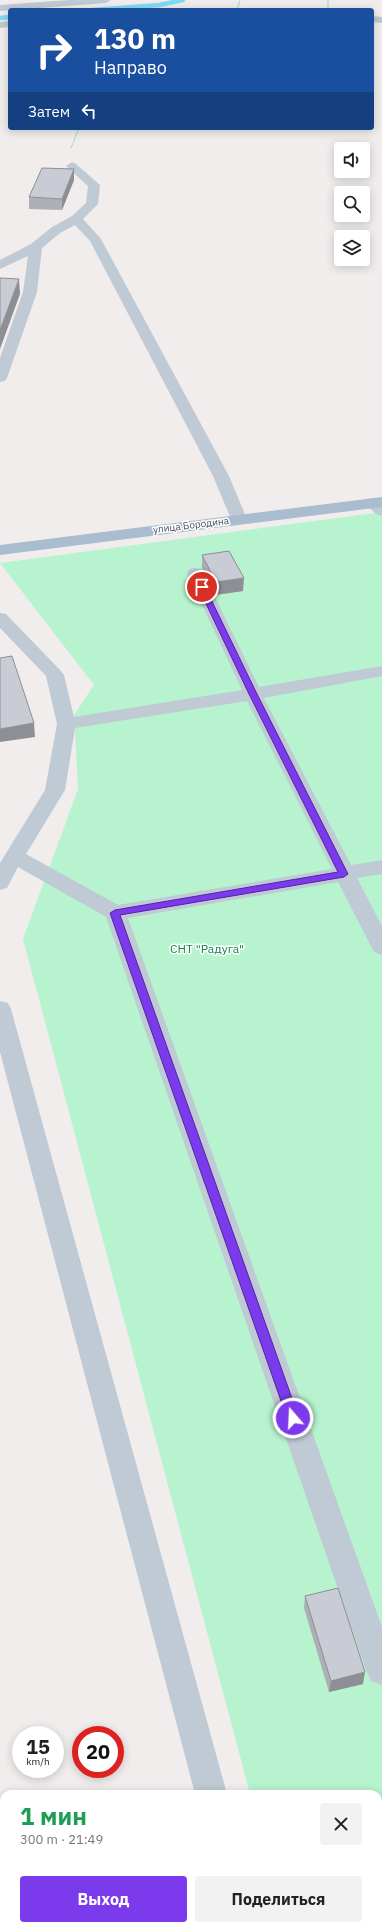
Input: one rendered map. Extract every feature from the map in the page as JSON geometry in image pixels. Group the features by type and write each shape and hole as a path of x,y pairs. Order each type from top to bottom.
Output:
{"main road":[{"name":"улица Бородина","path":"0,550 239,519 379,505"}],"street":[{"path":"0,8 106,0"},
{"path":"0,265 36,247 56,230 76,219 92,204 94,185 72,166"},
{"path":"76,219 95,239 99,246 222,476 239,519"},
{"path":"0,378 30,292 36,247"},
{"path":"195,573 253,694 382,947"},
{"path":"0,618 55,675 66,724 55,790 14,856 0,883"},
{"path":"66,724 253,694 382,671"},
{"path":"14,856 115,913 382,867"},
{"path":"115,913 382,1670"},
{"path":"0,1009 210,1790"}],"green space":[{"name":"СНТ \"Радуга\"","path":"382,512 382,1790 249,1790 23,939 78,789 74,715 94,685 0,563"}],"building":[{"path":"42,168 74,169 62,199 29,197"},
{"path":"0,278 19,279 0,330"},
{"path":"229,551 244,578 216,582 202,555"},
{"path":"12,656 34,723 0,729 0,658"},
{"path":"338,1588 365,1672 331,1681 305,1596"}],"waterway":[{"path":"119,8 159,5 183,0"},
{"path":"0,18 8,17"}],"route":[{"path":"202,587 253,694 344,874 115,913 293,1418"}]}
